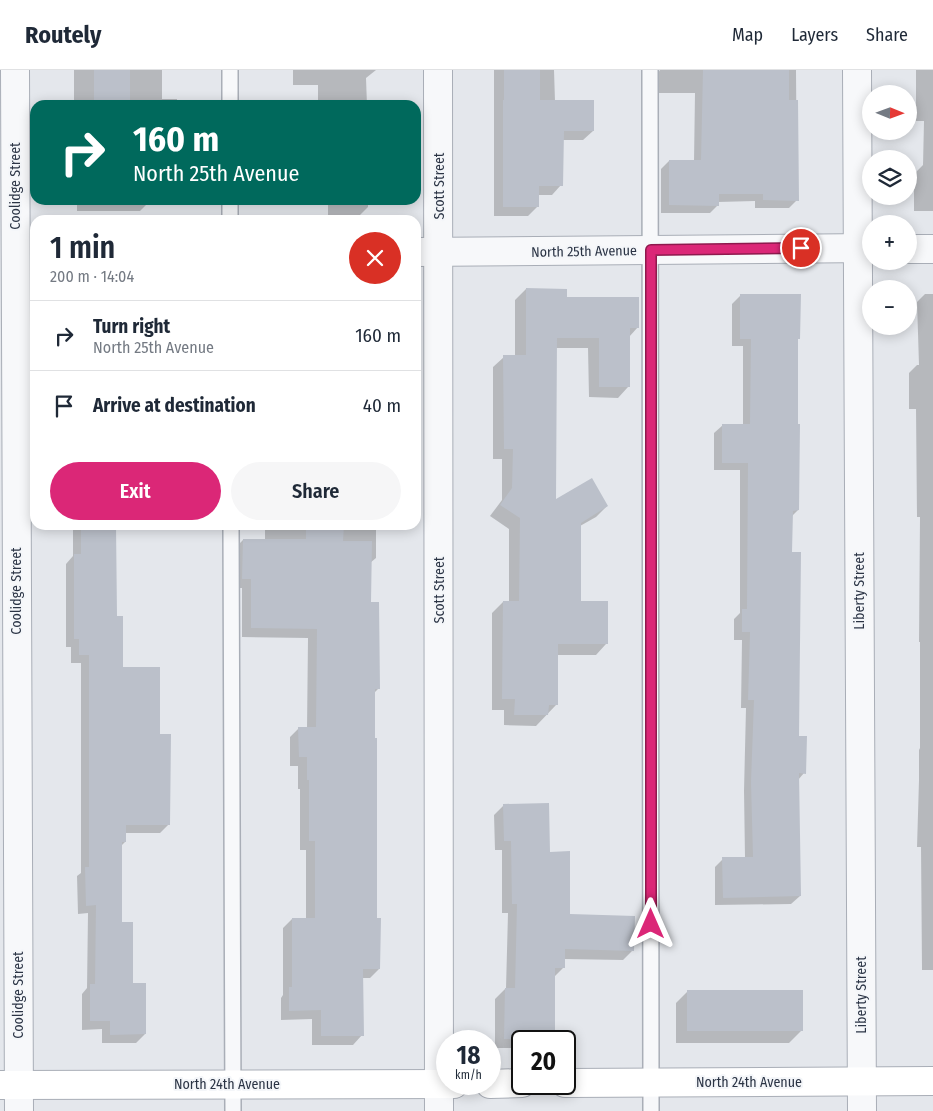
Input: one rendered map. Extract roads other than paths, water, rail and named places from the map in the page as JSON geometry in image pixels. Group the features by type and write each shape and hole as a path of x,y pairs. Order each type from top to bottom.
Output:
{"street":[{"name":"Coolidge Street","path":"12,1094 17,253 15,70"},
{"name":"Scott Street","path":"438,70 428,252 446,1030"},
{"name":"Liberty Street","path":"857,70 863,215"},
{"name":"North 25th Avenue","path":"428,252 862,248"},
{"path":"917,249 933,249"},
{"name":"Liberty Street","path":"862,1111 864,270"},
{"name":"North 24th Avenue","path":"576,1083 933,1081"},
{"name":"North 24th Avenue","path":"12,1094 233,1098 436,1085"},
{"name":"Scott Street","path":"439,1111 444,1095"}],"lane":[{"path":"230,70 230,100"},
{"path":"650,70 651,1111"},
{"path":"231,530 233,1098"}]}
